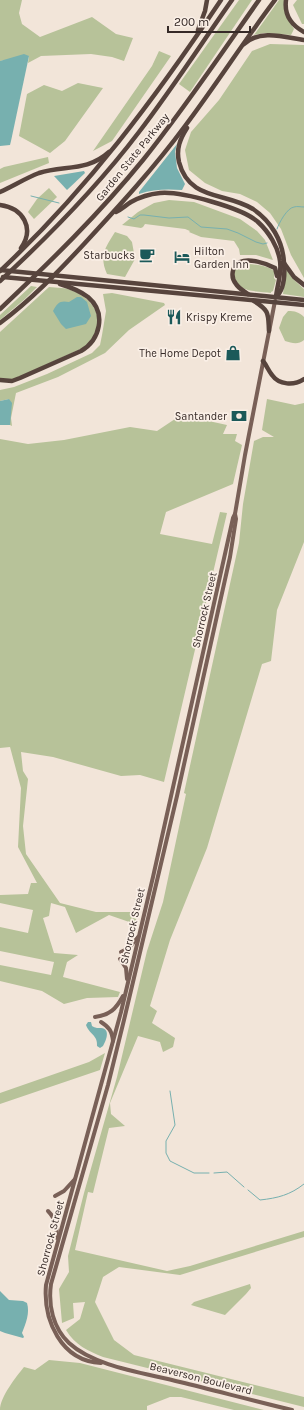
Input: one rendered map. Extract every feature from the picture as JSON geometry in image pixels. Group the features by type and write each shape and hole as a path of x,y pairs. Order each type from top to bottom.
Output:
{"highway":[{"path":"195,37 205,11 207,0"},
{"path":"0,271 68,202 119,143 221,0"},
{"name":"Garden State Parkway","path":"0,281 77,205 112,165 164,98 232,0"},
{"name":"Garden State Parkway","path":"0,309 48,264 99,211 143,159 177,115 259,0"},
{"path":"0,327 63,266 114,212 155,164 202,103 274,0"},
{"path":"286,0 286,10 289,18 296,27 304,32"},
{"path":"240,48 247,41 259,36 270,35 304,40"},
{"path":"202,103 180,140 178,158 182,172 189,182 200,190 208,194 244,205 262,216 270,224 276,234 283,252 284,262 284,276 281,292 276,300"},
{"path":"0,192 40,173 76,168 92,163 119,143"},
{"path":"114,212 140,198 160,193 170,193 183,194 207,200 244,213 258,222 266,230 274,242 280,262 276,300"},
{"path":"0,206 7,207 15,211 23,219 28,230 26,240 17,255"},
{"path":"250,295 234,282 232,273 239,262 246,261 270,265 277,271 278,284"},
{"path":"284,262 294,277 304,285"},
{"path":"0,271 250,295 304,305"},
{"path":"0,277 253,300 304,300"},
{"path":"0,380 12,381 20,378 81,351 95,339 100,321 94,303 81,292 54,282"},
{"path":"253,300 266,309 269,332"},
{"path":"0,323 24,303"},
{"path":"263,361 268,366 272,376 281,382 295,383 304,379"}],"main road":[{"name":"Shorrock Street","path":"57,1338 47,1310 45,1296 46,1285 113,1044 140,933 235,514 245,454 276,300"},
{"name":"Shorrock Street","path":"62,1334 55,1322 50,1304 51,1284 108,1085 133,986 230,557 236,519 235,514"},
{"path":"167,838 171,807 169,803 174,798 182,772"},
{"path":"133,986 135,965 134,958 137,954 146,929"},
{"path":"121,952 131,946 140,933"},
{"path":"120,959 126,968 128,982"},
{"path":"95,1017 111,1012 118,1007 125,993"},
{"path":"101,1022 108,1026 111,1030 113,1044"},
{"path":"55,1196 64,1191 76,1177"},
{"path":"48,1211 54,1218 57,1228 57,1244"},
{"name":"Beaverson Boulevard","path":"62,1334 76,1348 95,1359 106,1363 292,1410"},
{"name":"Beaverson Boulevard","path":"57,1338 67,1348 84,1360 106,1363"}],"green space":[{"path":"0,0 22,0 19,13 22,24 40,37 92,17 116,34 133,38 124,61 112,57 91,54 41,56 28,63 29,56 0,61"},
{"path":"239,0 252,0 190,92 179,84"},
{"path":"279,0 284,0 286,16 294,29 291,35 264,33 254,35"},
{"path":"297,0 304,0 304,24 302,24 293,5"},
{"path":"270,44 304,45 304,278 291,255 281,229 270,213 257,202 240,194 222,191 205,183 189,170 185,150 191,132 219,100 252,51"},
{"path":"159,51 171,56 112,141 93,151 152,66"},
{"path":"78,83 103,88 65,141 50,153 19,136 27,94 44,85 62,91"},
{"path":"48,157 49,163 0,183 0,169"},
{"path":"49,188 57,197 34,219 28,212 37,199"},
{"path":"169,200 194,202 240,219 257,231 265,240 273,260 256,255 240,255 239,249 234,241 201,237 185,229 145,224 141,228 122,225 138,212 154,203"},
{"path":"115,232 127,236 132,242 135,259 125,277 107,274 103,262 104,252"},
{"path":"241,263 263,266 274,271 274,278 276,280 273,291 271,293 248,290 238,285 235,280 234,272 237,266"},
{"path":"286,268 292,278 304,289 304,297 283,294"},
{"path":"31,286 37,287 0,320 0,315"},
{"path":"49,287 64,288 86,298 95,310 97,316 97,331 85,347 12,380 0,379 0,332"},
{"path":"112,293 164,303 165,305 129,330 105,353 58,377 16,393 11,418 12,426 10,425 9,399 0,401 0,390 14,387 47,374 92,353 100,345 102,335 106,311 103,294"},
{"path":"288,311 297,312 304,317 304,340 299,343 285,341 279,328 283,317"},
{"path":"267,399 295,405 304,403 304,542 277,610 271,661 262,664 207,848 170,940 150,1006 157,1011 152,1023 175,1038 173,1047 163,1052 160,1042 138,1036 110,1103 111,1114 125,1126 109,1128 93,1193 88,1192 75,1250 167,1271 190,1266 304,1231 304,1237 180,1275 119,1267 103,1277 95,1302 114,1340 134,1355 304,1397 304,1407 103,1357 92,1352 73,1340 66,1330 80,1319 85,1302 73,1303 74,1318 62,1323 59,1289 69,1272 68,1256 84,1193 117,1077 147,951 163,902 186,794 184,793 239,543 243,504 254,441 263,437 274,437 262,430"},
{"path":"181,415 227,425 223,434 237,434 235,441 242,445 233,484 166,512 160,534 212,544 220,512 227,513 164,782 140,775 121,776 53,757 21,752 23,771 28,779 23,826 26,854 60,903 96,912 138,912 135,924 109,915 76,933 65,907 51,903 49,916 43,918 54,953 78,955 67,962 63,977 120,992 118,997 87,998 64,1004 42,991 0,981 0,965 51,975 54,962 0,951 0,927 28,933 33,910 0,903 0,895 28,894 31,883 37,883 18,847 21,788 10,747 0,748 0,439 28,444 64,440 130,427 157,431"},
{"path":"105,1053 100,1070 0,1104 0,1093 89,1062"},
{"path":"250,1284 251,1288 225,1315 191,1305 194,1302"},
{"path":"49,1360 80,1363 264,1410 234,1410 181,1397 170,1397 147,1406 147,1410 0,1410 5,1393 24,1367 35,1370"}],"water":[{"path":"24,54 29,56 10,145 0,146 0,61"},
{"path":"177,144 175,152 177,168 185,184 182,190 160,190 139,194 139,192"},
{"path":"84,171 85,173 67,190 54,176"},
{"path":"77,297 81,297 87,302 91,316 86,324 66,329 53,311 59,303 63,301 69,302"},
{"path":"9,399 12,403 10,425 0,425 0,401"},
{"path":"88,1022 91,1022 93,1027 104,1029 107,1033 103,1046 100,1048 97,1046 95,1037 87,1028 86,1025"},
{"path":"0,1291 9,1300 23,1301 27,1303 28,1314 22,1333 23,1338 0,1331"}],"waterway":[{"path":"31,196 59,203"},
{"path":"277,229 281,220 291,208 304,207"},
{"path":"128,217 134,219 140,215 169,218 188,217 201,227 227,229 256,242 263,244 267,243"},
{"path":"170,1091 175,1125 166,1141 166,1153 170,1161 194,1173 209,1173"},
{"path":"214,1173 227,1172 244,1187"},
{"path":"248,1190 260,1200 284,1195 294,1191 304,1184"}],"place":[{"name":"Starbucks","path":"147,255"},
{"name":"Hilton Garden Inn","path":"182,257"},
{"name":"Krispy Kreme","path":"174,317"},
{"name":"The Home Depot","path":"233,353"},
{"name":"Santander","path":"239,416"}]}
